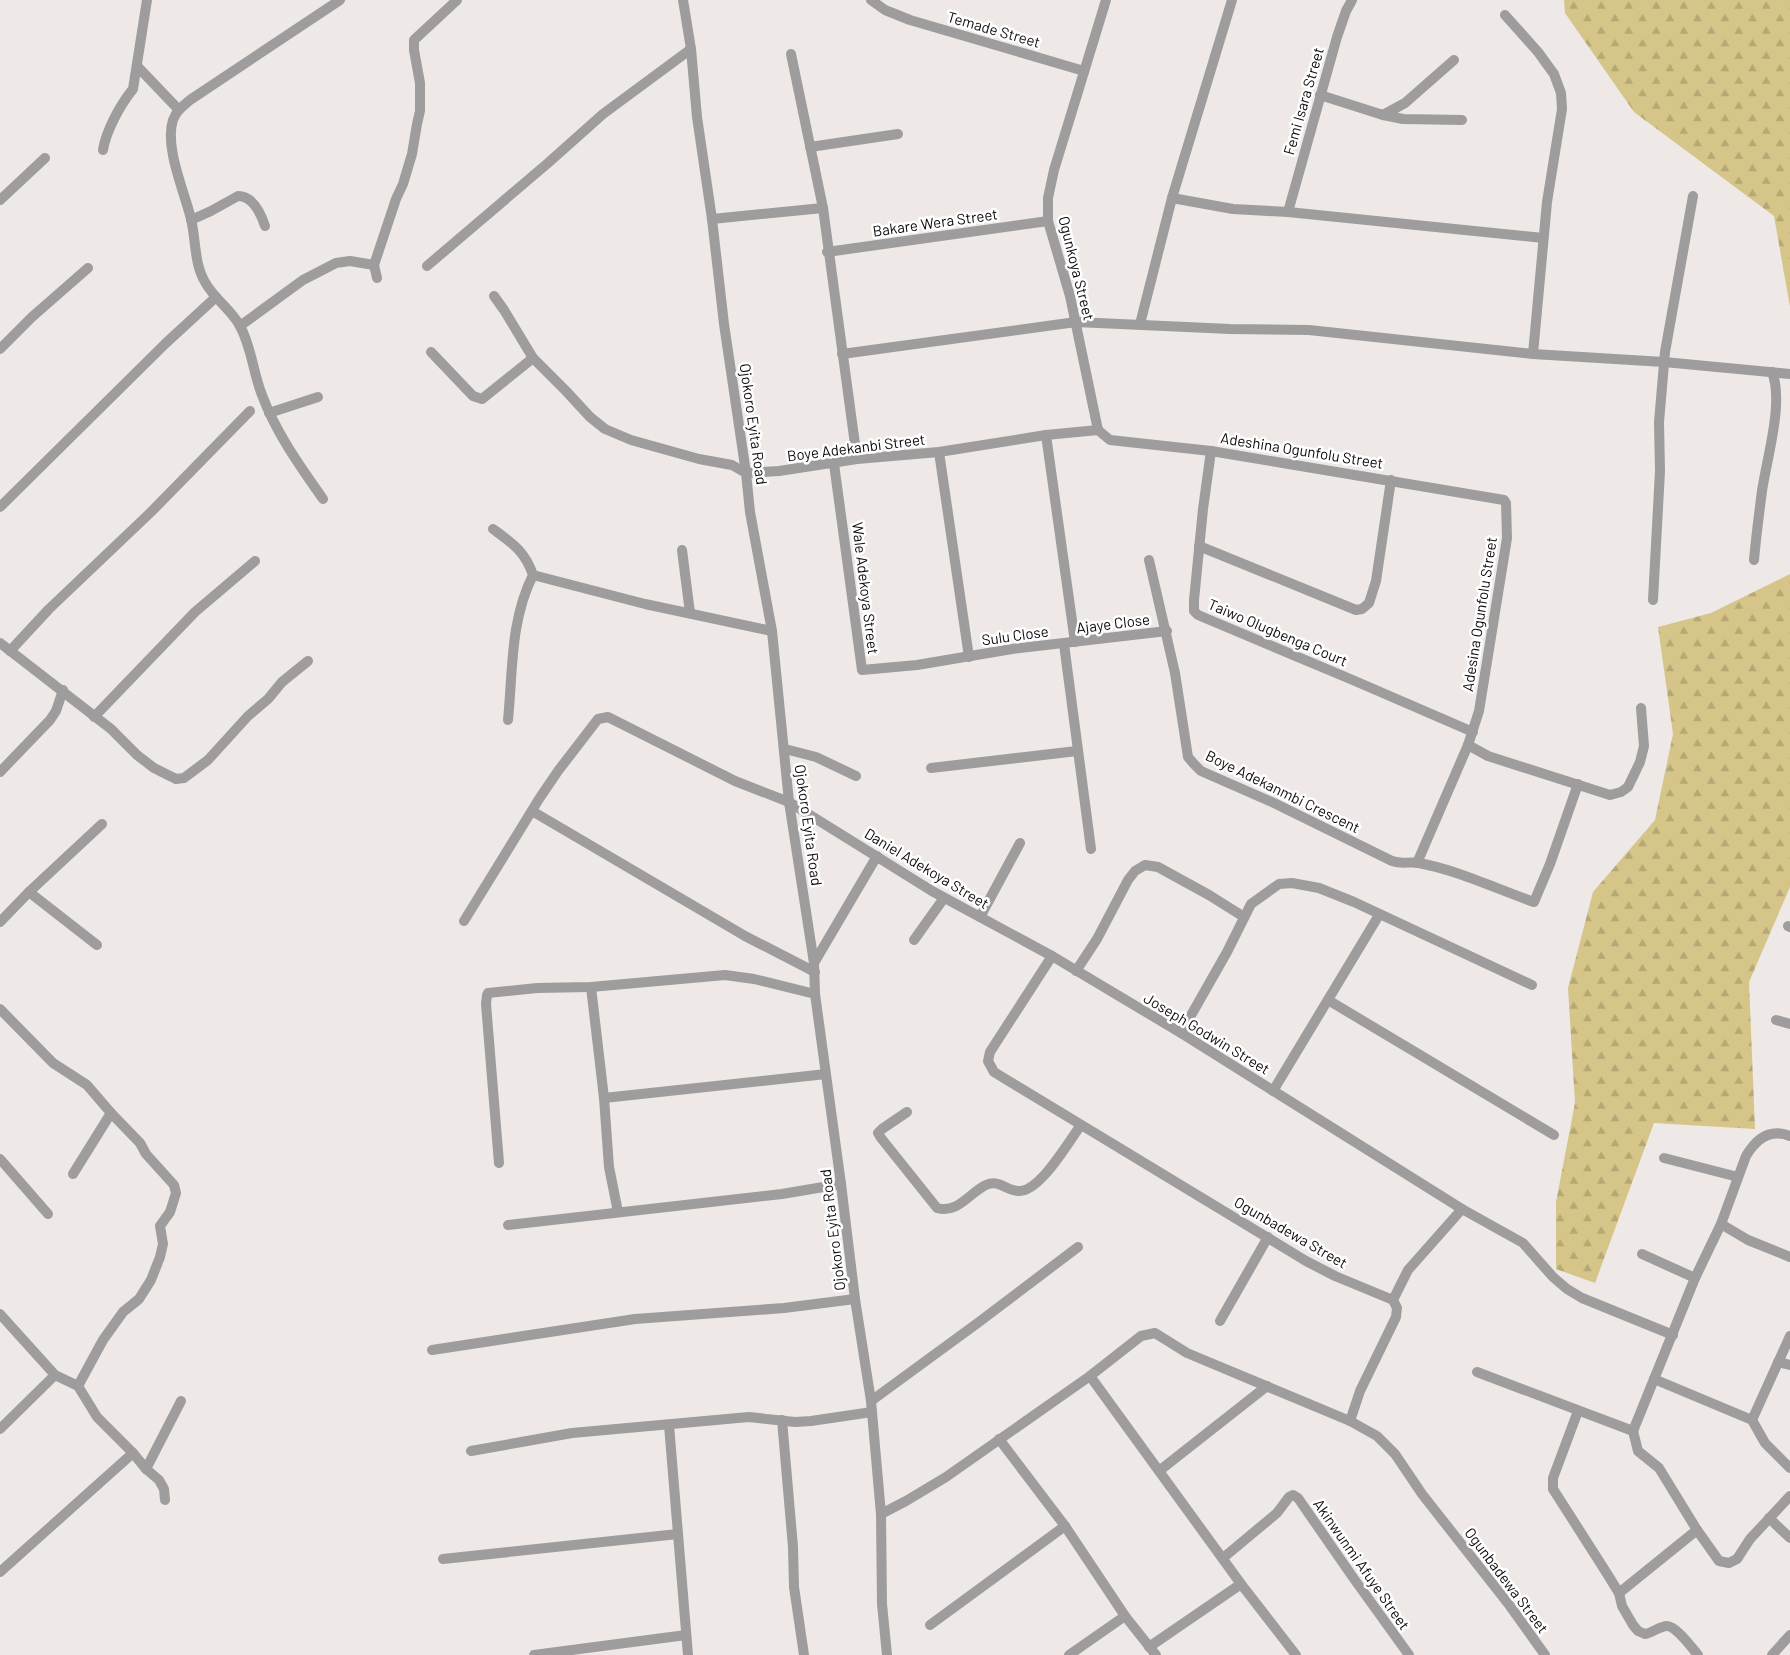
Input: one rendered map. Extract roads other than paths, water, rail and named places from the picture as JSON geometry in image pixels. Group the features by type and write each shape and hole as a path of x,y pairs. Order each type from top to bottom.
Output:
{"street":[{"path":"104,150 105,136 111,128 124,99 133,89 147,0"},
{"path":"323,499 292,454 269,413 260,392 256,371 240,326 226,306 216,297 204,281 191,220 174,161 171,133 173,120 179,110 340,0"},
{"path":"377,278 374,265 412,154 420,111 420,92 414,40 457,0"},
{"name":"Ojokoro Eyita Road","path":"683,0 691,48 697,116 750,512 772,631 789,802 814,968 855,1299 871,1401 881,1514 882,1604 887,1655"},
{"name":"Temade Street","path":"871,0 885,10 910,20 1084,71"},
{"name":"Ogunkoya Street","path":"1098,430 1070,296 1048,221 1048,198 1054,170 1106,0"},
{"path":"1140,324 1172,198 1232,0"},
{"name":"Femi Isara Street","path":"1288,212 1337,37 1352,0"},
{"path":"1505,15 1538,52 1554,74 1561,93 1562,109 1543,238 1533,354"},
{"path":"427,266 548,163 602,114 691,48"},
{"path":"791,54 822,208 857,459"},
{"path":"1383,115 1405,103 1454,60"},
{"path":"137,66 179,110"},
{"path":"1320,95 1383,115 1403,119 1462,120"},
{"path":"810,147 898,134"},
{"path":"0,200 45,158"},
{"path":"191,220 238,196 243,196 256,206 265,226"},
{"path":"1653,600 1660,471 1659,422 1664,362 1693,196"},
{"path":"1172,198 1233,209 1288,212 1543,238"},
{"path":"712,219 822,208"},
{"name":"Bakare Wera Street","path":"827,252 1048,221"},
{"path":"240,326 303,280 336,263 350,261 374,265"},
{"path":"0,350 32,318 88,268"},
{"path":"494,296 533,358 590,417 605,429 631,440 699,459 732,465 746,473"},
{"path":"0,507 166,343 216,297"},
{"path":"842,354 1076,322 1230,329 1309,330 1533,354 1664,362 1790,374"},
{"path":"431,352 473,396 482,398 533,358"},
{"path":"1754,560 1762,492 1774,425 1776,400 1775,381 1772,372"},
{"path":"269,413 318,397"},
{"path":"10,651 49,609 151,512 250,411"},
{"name":"Boye Adekanbi Street","path":"746,473 779,471 857,459 939,452 1046,435 1098,430"},
{"name":"Adeshina Ogunfolu Street","path":"1098,430 1110,440 1211,451 1504,500"},
{"path":"1046,435 1075,642"},
{"name":"Taiwo Olugbenga Court","path":"1211,451 1194,600 1194,611 1198,616 1364,684 1473,732"},
{"path":"939,452 969,657"},
{"name":"Wale Adekoya Street","path":"834,464 862,670 917,665 969,657"},
{"path":"1199,546 1356,610 1362,609 1369,603 1376,582 1391,480"},
{"name":"Adesina Ogunfolu Street","path":"1417,863 1473,732 1483,687 1507,538 1506,503 1504,500"},
{"path":"493,529 519,548 529,564 533,575 524,594 514,634 508,720"},
{"path":"682,550 690,613"},
{"name":"Boye Adekanmbi Crescent","path":"1149,560 1175,673 1188,757 1201,771 1274,803 1392,861 1402,864 1417,863 1534,902 1550,864 1578,784"},
{"path":"94,717 195,612 255,561"},
{"path":"533,575 613,596 772,631"},
{"name":"Ajaye Close","path":"1064,644 1166,631"},
{"path":"0,643 111,729 137,755 154,768 176,779 184,778 193,772 218,750 282,682 308,661"},
{"path":"1064,644 1091,849"},
{"name":"Sulu Close","path":"969,657 1012,649 1064,644"},
{"path":"0,772 50,720 56,711 62,690"},
{"path":"1468,745 1488,756 1610,795 1621,792 1628,786 1640,762 1644,746 1642,708"},
{"name":"Daniel Adekoya Street","path":"532,811 558,770 590,728 601,717 608,717 622,722 736,781 789,802 944,898 1052,956"},
{"path":"784,749 816,757 856,776"},
{"path":"931,768 1077,751"},
{"path":"464,921 532,811 746,936 814,968 877,856"},
{"path":"0,922 29,892 102,824"},
{"path":"980,917 1020,843"},
{"path":"1076,971 1097,940 1128,880 1135,870 1145,865 1158,867 1244,917"},
{"path":"1181,1033 1227,952 1251,904 1279,884 1292,883 1319,888 1532,985"},
{"path":"29,892 97,945"},
{"path":"914,940 944,898"},
{"name":"Joseph Godwin Street","path":"1052,956 1273,1090 1379,915"},
{"name":"Ogunbadewa Street","path":"1052,956 990,1052 988,1061 994,1072 1306,1261 1393,1300"},
{"path":"499,1163 494,1115 487,995 492,992 538,988 591,987 726,975 754,979 816,994"},
{"path":"591,987 604,1098 609,1168 618,1212"},
{"path":"1328,1000 1554,1135"},
{"path":"0,1009 53,1063 87,1085 174,1185 176,1192 170,1212 160,1226 163,1244 151,1280 139,1299 123,1312 103,1340 78,1386"},
{"path":"1776,1020 1790,1024"},
{"path":"604,1098 826,1074"},
{"path":"1273,1090 1462,1209 1523,1243 1553,1277 1567,1289 1582,1298 1673,1335"},
{"path":"907,1112 878,1133 937,1208 944,1210 954,1209 979,1188 989,1184 998,1183 1019,1191 1031,1186 1050,1169 1081,1126"},
{"path":"73,1174 111,1113"},
{"path":"1790,1136 1782,1133 1768,1134 1759,1138 1746,1156 1721,1224 1695,1278 1633,1431 1638,1451 1660,1468 1719,1561 1729,1563 1737,1560 1750,1539 1790,1496"},
{"path":"1664,1158 1738,1177"},
{"path":"0,1160 48,1214"},
{"path":"508,1225 773,1195 841,1184"},
{"path":"1350,1421 1360,1391 1396,1317 1397,1308 1393,1300 1408,1270 1462,1209"},
{"path":"1721,1224 1748,1240 1790,1257"},
{"path":"1220,1321 1268,1237"},
{"path":"871,1401 1078,1247"},
{"path":"1642,1254 1695,1278"},
{"path":"432,1350 635,1319 784,1308 855,1299"},
{"path":"0,1314 55,1375 78,1386 97,1417 146,1469 159,1480 164,1489 165,1500"},
{"name":"Ogunbadewa Street","path":"881,1514 946,1477 1090,1376 1141,1336 1155,1333 1188,1352 1350,1421 1377,1436 1390,1448 1422,1494 1546,1655"},
{"path":"1752,1420 1790,1336"},
{"path":"1778,1362 1790,1366"},
{"path":"1477,1372 1633,1431"},
{"path":"0,1428 55,1375"},
{"path":"1090,1376 1241,1584 1296,1655"},
{"path":"1654,1379 1752,1420 1765,1444 1790,1468"},
{"path":"1159,1471 1267,1386"},
{"path":"146,1469 181,1401"},
{"path":"1578,1411 1552,1478 1553,1489 1619,1593 1622,1606 1638,1631 1645,1634 1654,1632 1661,1627 1673,1628 1698,1655"},
{"path":"471,1451 572,1433 749,1417 811,1421 872,1412"},
{"path":"782,1420 794,1587 804,1655"},
{"path":"670,1425 688,1655"},
{"path":"999,1439 1065,1526 1125,1616 1152,1651 1241,1584"},
{"path":"0,1572 132,1453"},
{"name":"Akinwunmi Afuye Street","path":"1223,1558 1277,1513 1289,1497 1293,1495 1298,1498 1408,1655"},
{"path":"1769,1518 1790,1538"},
{"path":"930,1625 1065,1526"},
{"path":"1619,1593 1698,1530"},
{"path":"443,1559 678,1534"},
{"path":"1069,1655 1125,1616"},
{"path":"534,1655 578,1652 686,1635"},
{"path":"1772,1655 1790,1635"}]}
